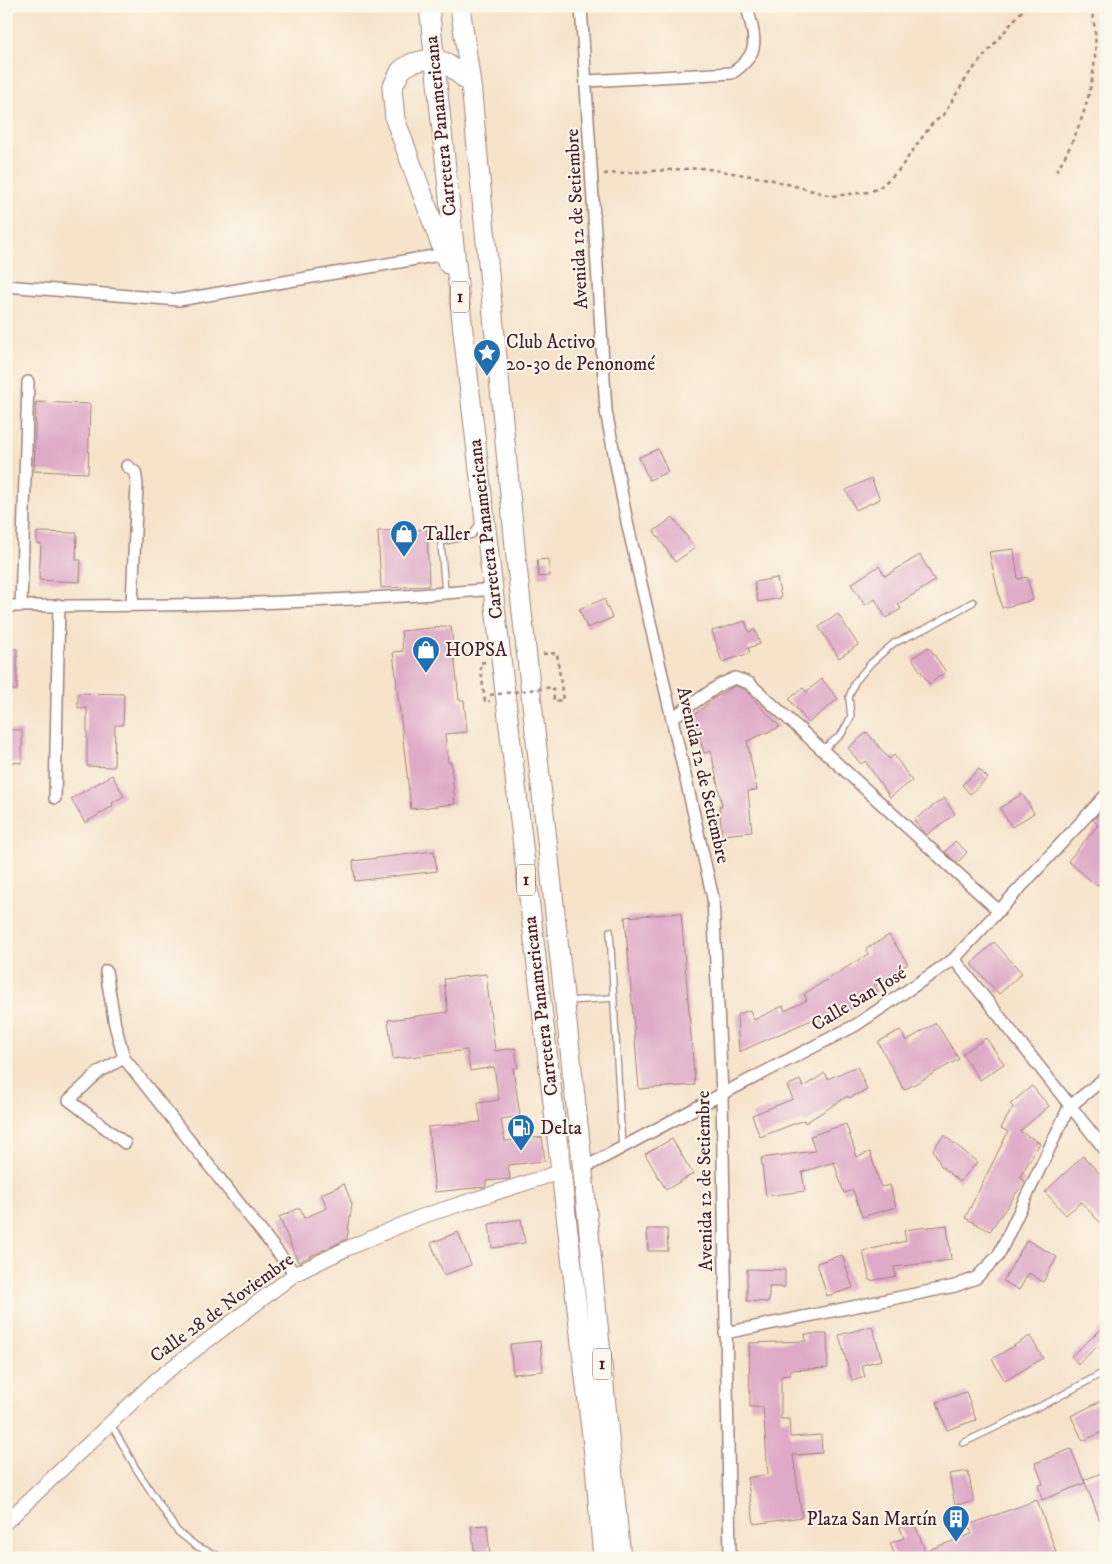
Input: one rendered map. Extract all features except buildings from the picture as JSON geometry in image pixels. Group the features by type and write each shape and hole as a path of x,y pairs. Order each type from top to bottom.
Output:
{"highway":[{"name":"Carretera Panamericana","path":"429,6 492,589 594,1454 603,1558"},
{"name":"Carretera Panamericana","path":"460,6 471,84 516,558 580,1142 621,1558"},
{"path":"460,302 445,254 395,118 391,98 392,88 402,70 418,62 434,59 451,66 471,84"},
{"path":"492,589 500,586 506,580 516,558"},
{"path":"560,1172 573,1163 580,1142"}],"street":[{"name":"Avenida 12 de Setiembre","path":"581,6 606,412 626,522 713,898 722,1094 730,1558"},
{"path":"587,81 732,73 748,62 754,42 747,6"},
{"path":"6,286 179,300 445,254"},
{"path":"21,606 28,382"},
{"path":"127,466 135,472 137,484 132,604"},
{"path":"6,606 267,604 492,589"},
{"path":"55,798 59,605"},
{"path":"672,718 721,684 735,678 749,683 999,911"},
{"name":"Calle San José","path":"582,1169 856,1025 954,959 1106,795"},
{"path":"954,959 1069,1107 1106,1151"},
{"path":"106,971 115,1025 124,1058 295,1274"},
{"path":"124,1058 99,1072 69,1100 125,1143"},
{"path":"725,1333 955,1286 976,1278 998,1256 1069,1107 1106,1077"},
{"name":"Calle 28 de Noviembre","path":"6,1522 157,1379 295,1274 346,1249 420,1217 560,1172"}],"lane":[{"path":"446,593 441,542 472,536 484,516"},
{"path":"822,750 841,735 848,723 851,717 848,697 854,682 871,663 894,643 929,627 973,602"},
{"path":"610,930 622,1148"},
{"path":"564,1002 613,998"},
{"path":"963,1443 1053,1400 1106,1371"},
{"path":"111,1423 135,1467 177,1531 196,1546 224,1558"}],"path":[{"path":"592,175 702,168 769,179 832,196 870,192 879,188 898,171 932,124 943,115 969,74 1026,6"},
{"path":"1056,171 1072,147 1084,112 1093,72 1094,28 1090,6"},
{"path":"480,662 485,702 490,701 490,695 553,688 554,701 563,700 557,653"}],"place":[{"name":"Club Activo 20-30 de Penonomé","path":"487,377"},
{"name":"Taller","path":"404,558"},
{"name":"HOPSA","path":"426,674"},
{"name":"Delta","path":"521,1152"},
{"name":"Plaza San Martín","path":"956,1543"}]}
